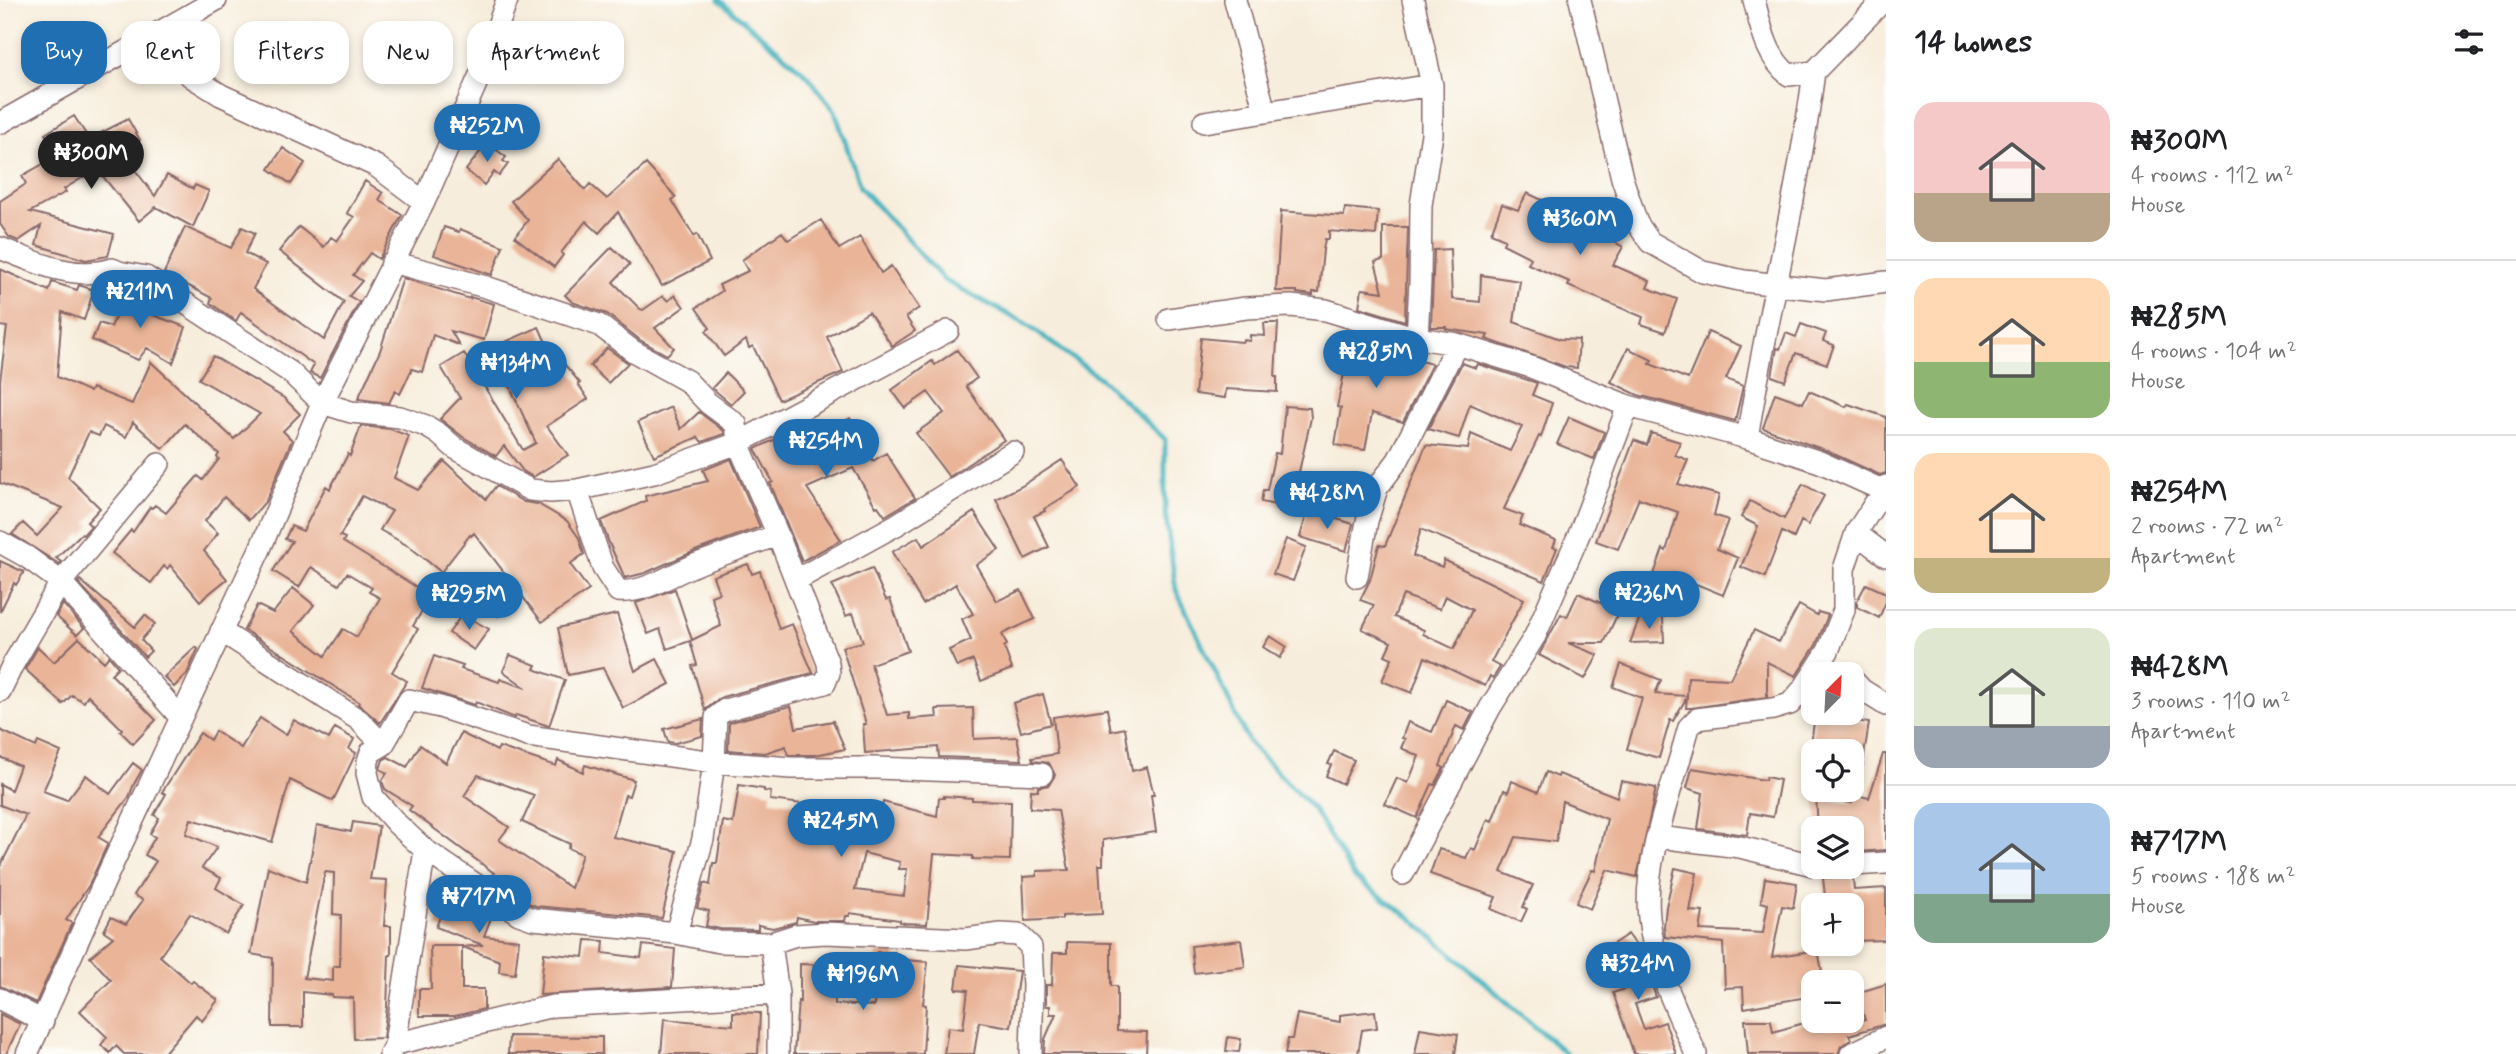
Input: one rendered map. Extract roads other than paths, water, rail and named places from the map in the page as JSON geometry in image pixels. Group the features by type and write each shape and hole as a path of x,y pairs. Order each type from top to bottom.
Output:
{"street":[{"path":"171,21 185,8 216,0"},
{"path":"27,1054 111,867 266,537 322,403 424,202 483,68 507,0"},
{"path":"1235,0 1265,112"},
{"path":"1413,0 1432,85 1432,134 1421,205 1417,338"},
{"path":"1580,0 1622,178 1637,223 1650,242 1703,272 1778,285 1826,290 1886,282"},
{"path":"1754,0 1767,45 1782,70 1789,75 1814,72"},
{"path":"1746,438 1794,202 1814,72 1884,0"},
{"path":"0,123 121,54"},
{"path":"203,84 222,96 376,166 424,202"},
{"path":"1204,122 1432,85"},
{"path":"0,248 38,264 68,271 89,274 112,269 146,277 290,372 322,403 351,412 400,417 426,426 454,448 530,490 551,492 577,490 654,473 738,443 947,331"},
{"path":"392,262 486,286 598,325 633,351 687,381 717,411 736,424 738,443 778,535 828,663 828,679 825,683 726,710 716,717 714,762 703,839 676,933"},
{"path":"1169,319 1246,308 1291,306 1326,310 1417,338 1457,344 1531,367 1628,406 1746,438 1820,462 1884,488 1856,533 1844,569 1844,610 1828,651 1804,688 1790,704 1773,709 1697,719 1689,727 1658,837 1648,888 1649,918 1658,963 1696,1054"},
{"path":"1357,577 1367,521 1377,488 1398,460 1457,344"},
{"path":"1403,874 1490,708 1535,636 1580,532 1628,406"},
{"path":"796,580 896,525 1013,452"},
{"path":"0,691 61,582 159,464"},
{"path":"577,490 603,568 618,591 627,592 642,587 778,535"},
{"path":"1856,533 1886,556"},
{"path":"0,542 27,557 61,582 181,718"},
{"path":"221,631 359,720 383,745"},
{"path":"1828,651 1837,662"},
{"path":"1864,691 1886,705"},
{"path":"1031,1054 1031,947 1019,935 1001,934 966,939 825,933 796,935 771,943 719,942 676,933 533,919 519,914 425,850 373,797 367,772 372,752 383,745 408,700 440,707 528,736 714,762 791,768 1042,774"},
{"path":"1658,837 1740,847 1801,862"},
{"path":"425,850 392,1049 553,1006 778,994"},
{"path":"1864,864 1886,863"},
{"path":"771,943 778,994 778,1054"},
{"path":"0,999 43,1021"}],"waterway":[{"path":"719,0 807,75 835,111 860,187 944,280 1026,324 1101,379 1165,439 1165,510 1176,590 1249,743 1313,809 1355,878 1411,918 1566,1054"}]}
